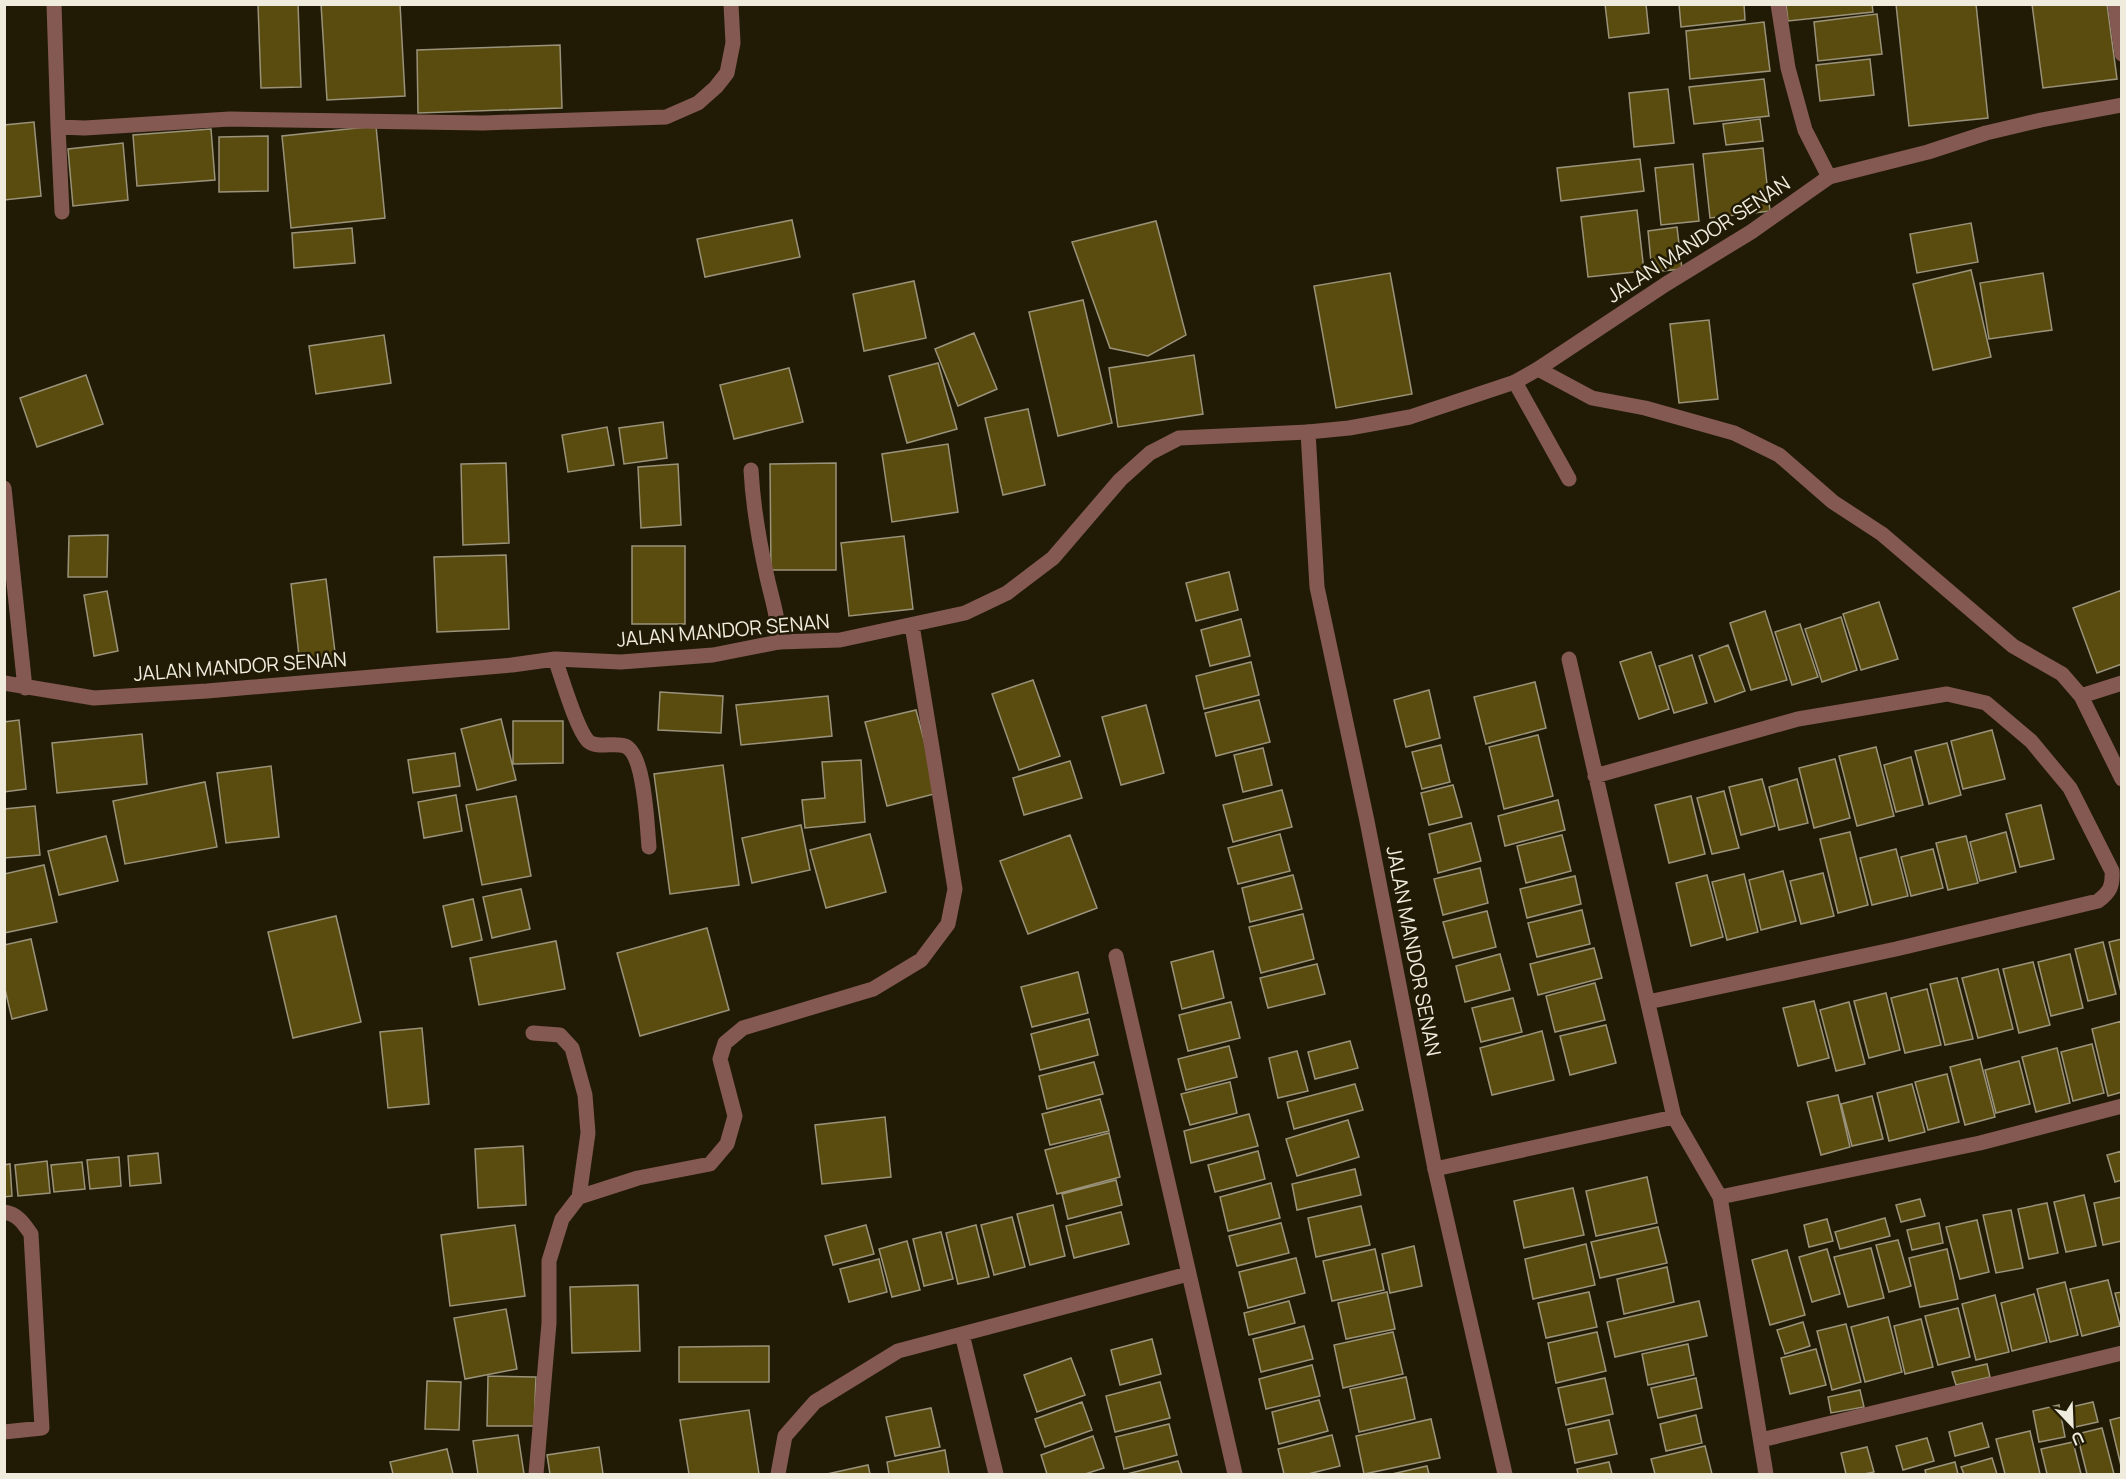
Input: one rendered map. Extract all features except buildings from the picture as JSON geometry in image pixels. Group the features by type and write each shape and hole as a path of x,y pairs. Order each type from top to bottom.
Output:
{"street":[{"path":"54,4 62,212"},
{"path":"58,127 85,128 230,119 483,123 666,117 698,103 727,74 733,43 731,4"},
{"path":"1778,4 1788,68 1805,130 1829,177"},
{"path":"2115,4 2121,54"},
{"name":"JALAN MANDOR SENAN","path":"4,683 94,698 231,689 512,665 555,659 621,662 713,655 779,642 840,640 965,614 1007,593 1053,558 1120,480 1150,453 1179,438 1349,428 1410,417 1515,381 1538,369 1666,284 1751,232 1829,177 1928,152 1986,133 2121,105"},
{"path":"1538,369 1592,398 1646,408 1734,433 1779,455 1833,502 1882,534 2013,646 2062,674 2080,696 2121,779"},
{"path":"1515,381 1569,479"},
{"name":"JALAN MANDOR SENAN","path":"1308,432 1317,587 1367,821 1435,1169 1504,1474"},
{"path":"751,470 757,531 779,622 779,642"},
{"path":"4,488 25,688"},
{"path":"579,1197 639,1178 710,1164 727,1144 735,1116 720,1059 725,1043 743,1028 873,989 921,960 948,924 955,889 912,625"},
{"path":"555,659 580,727 587,739 592,743 624,746 634,753 641,777 649,847"},
{"path":"1569,659 1674,1117 1720,1197 1766,1474"},
{"path":"2080,696 2121,683"},
{"path":"1596,776 1798,719 1947,694 1986,703 2031,741 2070,788 2112,871 2113,885 2098,901 1896,950 1648,1002"},
{"path":"1116,956 1236,1474"},
{"path":"533,1033 560,1035 572,1048 585,1095 588,1133 579,1197 562,1219 549,1260 549,1323 536,1474"},
{"path":"1720,1197 1980,1143 2121,1106"},
{"path":"1435,1169 1674,1117"},
{"path":"4,1212 12,1213 31,1234 42,1428 4,1432"},
{"path":"778,1474 785,1436 815,1402 898,1351 1188,1274"},
{"path":"962,1334 996,1474"},
{"path":"1761,1440 2121,1353"}]}
